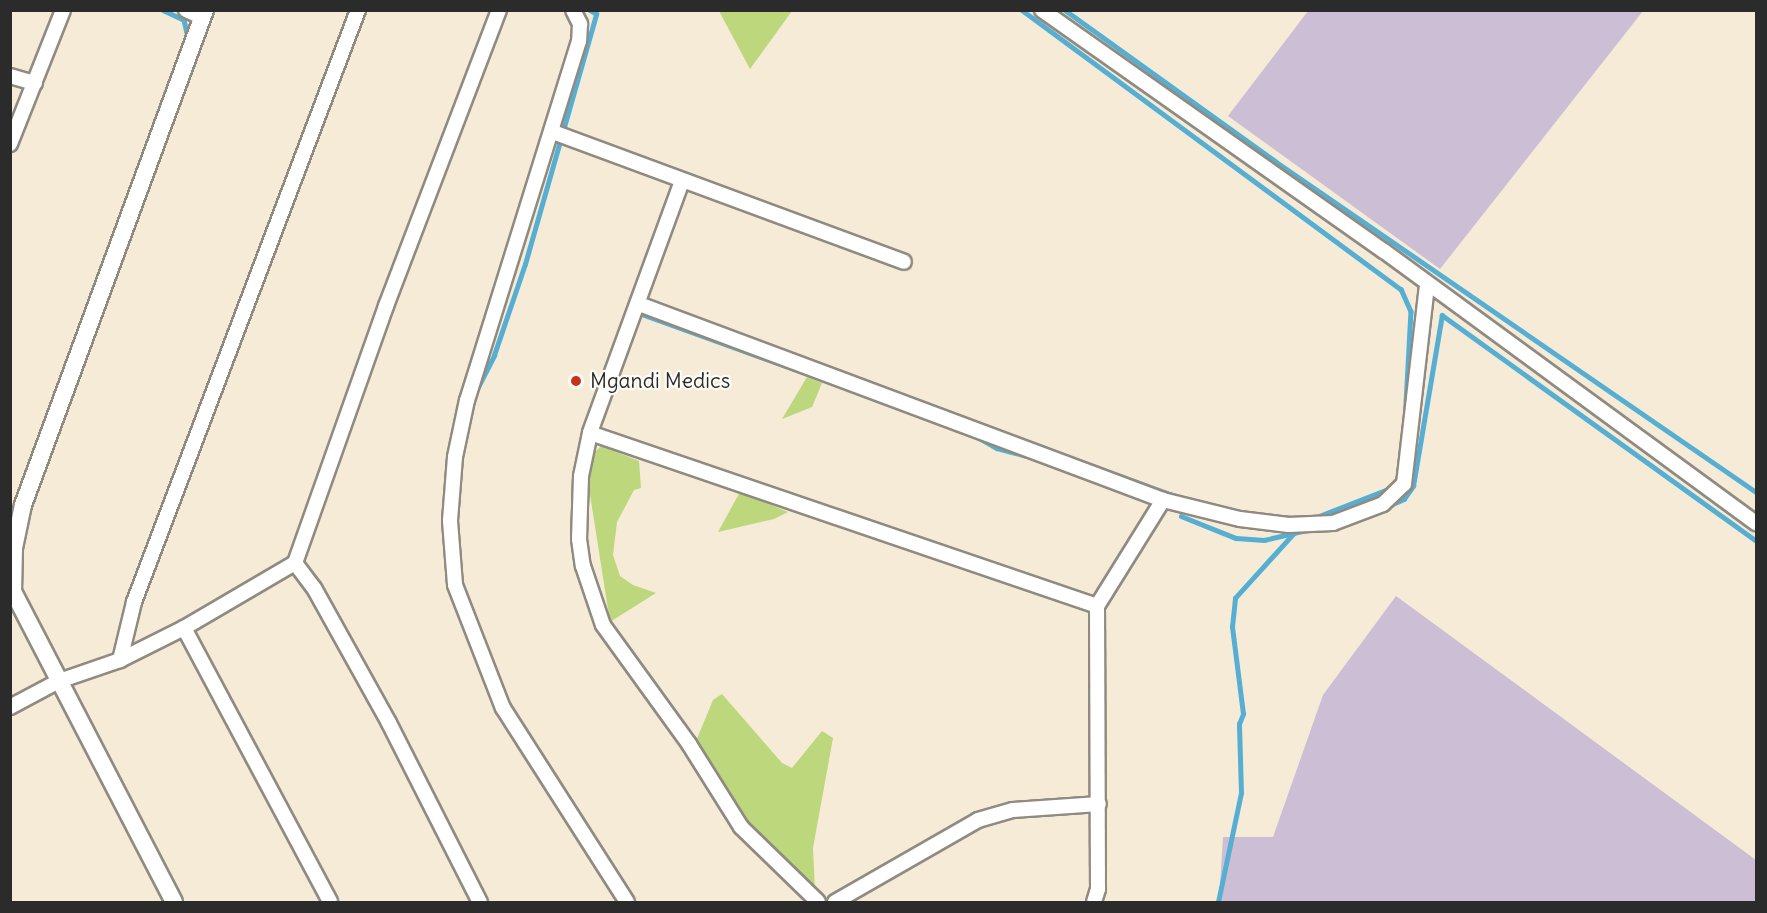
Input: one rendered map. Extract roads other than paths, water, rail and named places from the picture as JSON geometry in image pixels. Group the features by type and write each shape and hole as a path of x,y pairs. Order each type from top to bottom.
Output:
{"street":[{"path":"10,144 63,10"},
{"path":"120,660 134,602 358,10"},
{"path":"10,707 59,681 120,660 184,628 295,563 386,306 499,10"},
{"path":"573,10 580,24 579,41 553,132 467,400 455,457 450,521 455,585 472,636 503,708 627,903"},
{"path":"1042,10 1756,523"},
{"path":"174,903 13,592 13,538 198,13"},
{"path":"10,76 35,83"},
{"path":"553,132 904,262"},
{"path":"682,181 590,433 580,476 579,539 583,566 603,625 689,744 741,827 818,903"},
{"path":"639,304 1163,500 1240,519 1289,525 1333,523 1383,504 1396,496 1406,474 1428,286"},
{"path":"590,433 1097,606"},
{"path":"1094,903 1098,889 1099,804 1095,720 1097,606 1163,500"},
{"path":"295,563 314,588 388,723 480,903"},
{"path":"184,628 330,903"},
{"path":"835,903 978,820 1013,810 1099,804"}],"waterway":[{"path":"163,10 184,20 188,38"},
{"path":"477,389 494,355 525,264 596,14 589,10"},
{"path":"1022,10 1401,289 1411,311 1405,422"},
{"path":"1065,10 1275,161 1756,492"},
{"path":"636,312 805,373"},
{"path":"1390,505 1404,499 1413,486 1442,315 1756,541"},
{"path":"841,372 923,403"},
{"path":"995,430 1184,499"},
{"path":"976,436 997,448 1024,455"},
{"path":"1314,518 1396,486 1399,469"},
{"path":"10,518 15,504"},
{"path":"1181,516 1236,538 1264,540 1307,530"},
{"path":"1278,517 1299,518"},
{"path":"1218,902 1241,793 1239,724 1243,714 1232,627 1235,598 1294,533"}],"place":[{"name":"Mgandi Medics","path":"576,381"}]}
